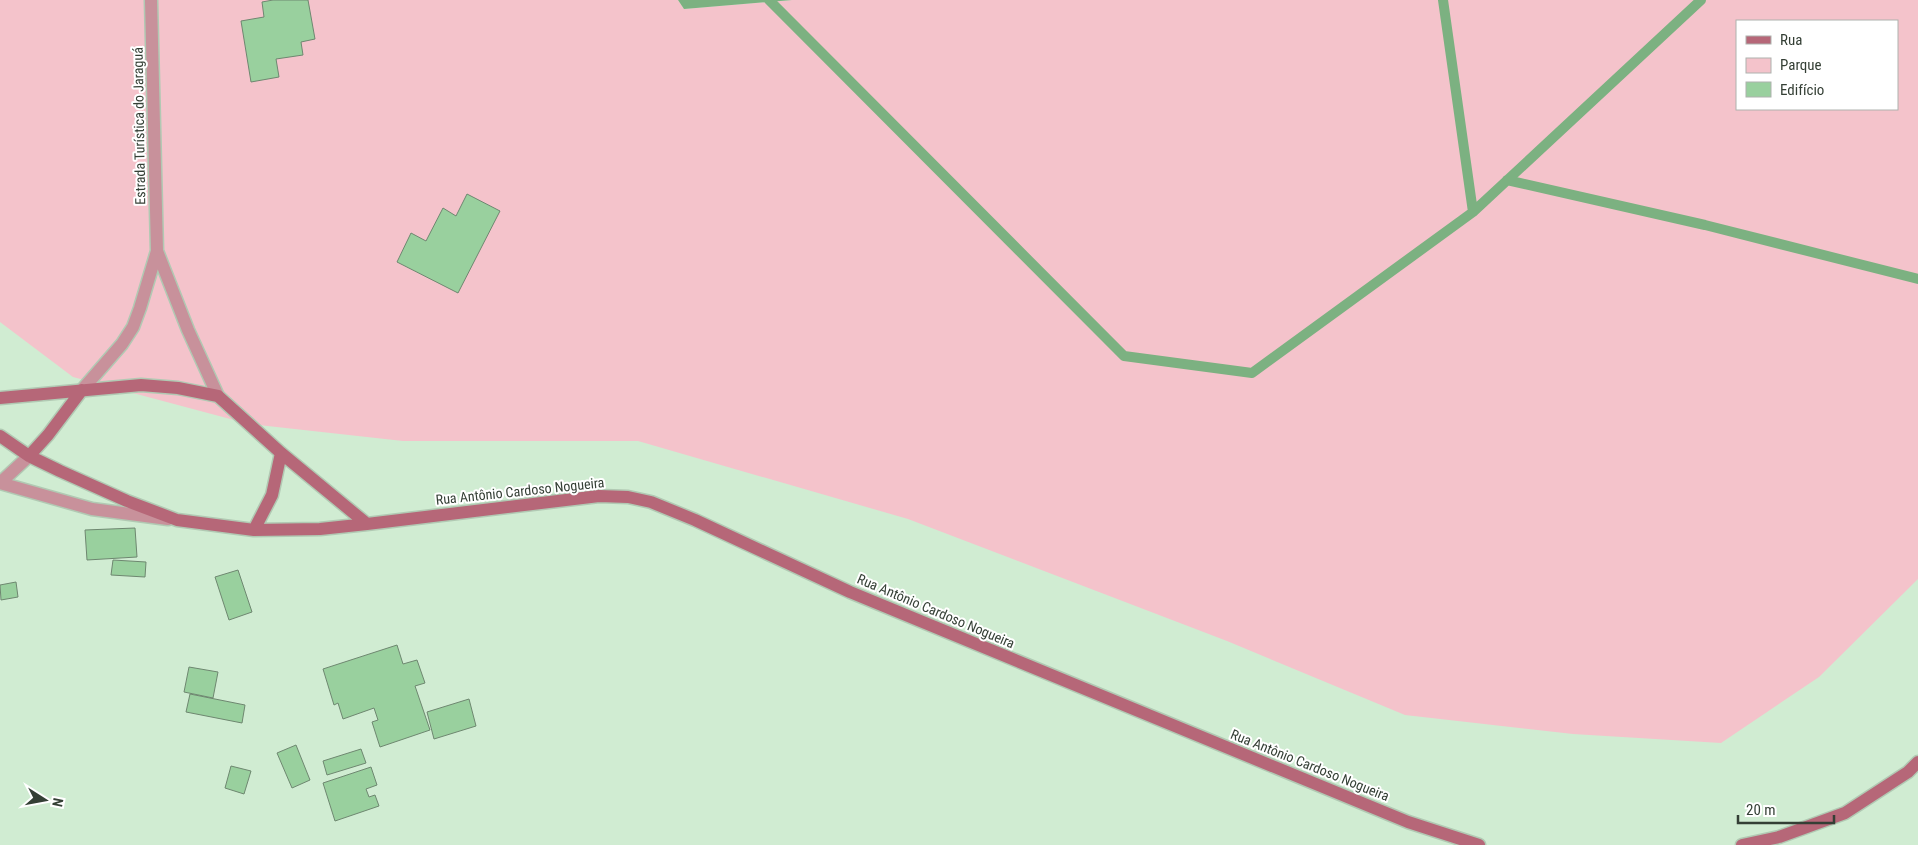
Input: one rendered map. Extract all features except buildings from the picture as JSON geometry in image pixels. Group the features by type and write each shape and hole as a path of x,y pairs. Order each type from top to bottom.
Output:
{"main road":[{"path":"0,398 141,385 178,388 218,396"},
{"path":"29,456 48,435 82,390"},
{"name":"Estrada Turística do Jaraguá","path":"218,396 282,454"},
{"path":"0,436 29,456 127,501 177,520 254,530 272,495 282,454 366,524"},
{"name":"Rua Antônio Cardoso Nogueira","path":"254,530 320,529 599,496 628,497 651,502 695,520 868,599 1408,822 1479,845"},
{"path":"1742,845 1780,837 1845,814 1908,772 1918,762"}],"street":[{"name":"Estrada Turística do Jaraguá","path":"82,390 122,344 133,326 157,251 151,0"},
{"name":"Estrada Turística do Jaraguá","path":"157,251 188,330 218,396"},
{"path":"0,483 29,456"},
{"path":"0,483 92,509 177,520"}],"green space":[{"path":"0,0 678,0 684,9 792,0 1918,0 1918,579 1819,677 1721,743 1573,734 1405,715 1227,641 908,519 638,441 403,441 249,424 73,377 0,322"}],"shaded area":[{"path":"678,0 792,0 684,9"}],"waterway":[{"path":"769,0 1124,356 1252,373 1473,212 1701,0"},
{"path":"1443,0 1473,212"},
{"path":"1507,180 1705,225 1918,279"}]}
